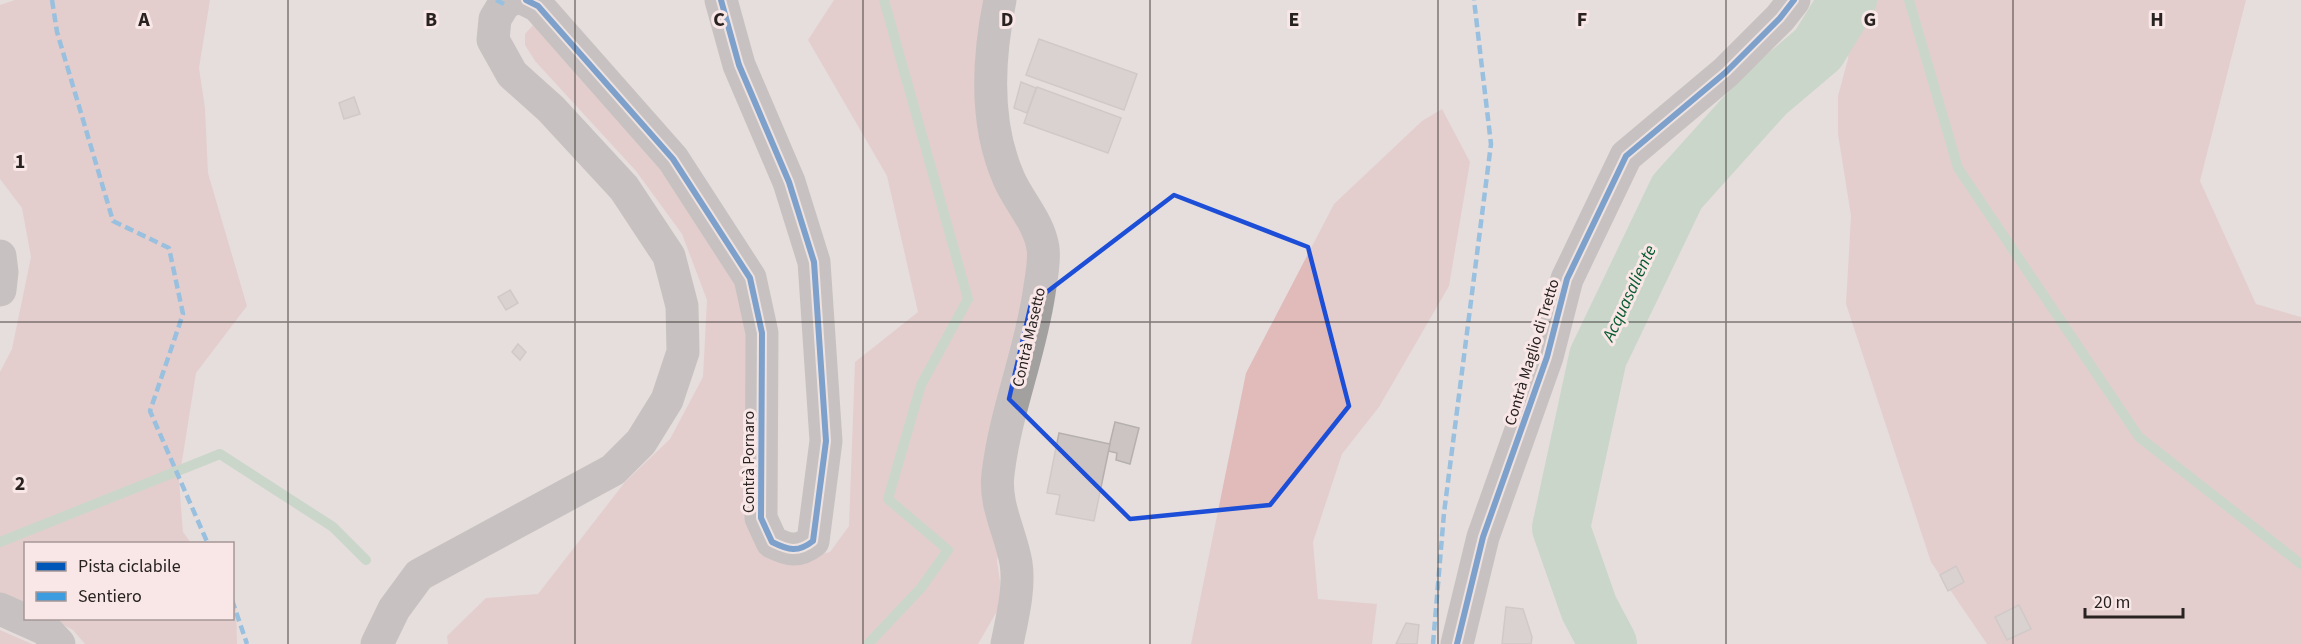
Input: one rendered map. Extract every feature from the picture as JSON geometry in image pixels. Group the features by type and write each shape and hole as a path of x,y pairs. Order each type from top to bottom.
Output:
{"street":[{"path":"377,644 394,609 420,575 613,470 641,442 667,400 683,352 682,306 669,256 624,188 551,109 512,74 492,39 495,19 504,4 511,0"},
{"name":"Contrà Pornaro","path":"526,0 538,6 673,159 750,278 762,333 761,518 772,542 788,550 804,549 813,541 826,441 814,262 789,182 739,65 721,0"},
{"name":"Contrà Masetto","path":"1000,0 994,29 991,104 999,147 1009,179 1038,230 1043,248 1035,317 1010,415 998,475 998,495 1016,565 1015,601 1007,644"},
{"name":"Contrà Maglio di Tretto","path":"1457,644 1483,537 1547,357 1567,279 1626,156 1726,72 1780,18 1794,0"},
{"path":"0,256 2,272 0,290"},
{"path":"0,609 24,620"},
{"path":"25,620 45,629 59,644"}],"highlighted area":[{"path":"1174,195 1308,247 1349,406 1270,505 1130,519 1009,399 1031,304"}],"shaded area":[{"path":"15,0 210,0 199,68 205,108 208,173 247,306 196,373 179,480 183,532 190,542 24,542 24,605 0,595 0,372 12,349 31,257 22,208 0,179 0,5"},
{"path":"834,0 1004,0 1002,102 1021,167 1047,240 997,561 1003,601 978,644 448,644 447,636 486,598 538,594 625,482 670,439 703,377 707,300 682,234 636,171 535,61 525,45 525,34 533,25 657,155 746,296 752,501 808,557 830,552 849,526 855,362 918,312 887,176 808,40"},
{"path":"1869,0 2246,0 2200,181 2256,304 2301,317 2301,644 1987,644 1931,562 1846,304 1851,216 1838,134 1838,96 1848,59 1851,26"},
{"path":"1442,109 1470,162 1449,286 1379,407 1342,454 1313,542 1318,599 1377,604 1372,644 1191,644 1246,373 1334,204 1422,121"},
{"path":"234,604 236,607 237,644 85,644 73,630 54,620 234,620"},
{"path":"0,630 32,644 0,644"}],"building":[{"path":"1039,39 1137,74 1124,110 1026,75"},
{"path":"1021,82 1036,88 1027,113 1014,108"},
{"path":"1037,87 1121,118 1108,153 1024,123"},
{"path":"354,97 360,114 344,119 339,103"},
{"path":"510,290 518,303 506,310 498,297"},
{"path":"518,344 526,352 520,360 512,352"},
{"path":"1115,422 1139,428 1130,464 1116,460 1117,453 1108,451"},
{"path":"1059,433 1110,444 1094,521 1056,514 1060,495 1047,493"},
{"path":"1956,566 1964,582 1948,591 1940,575"},
{"path":"2019,605 2031,629 2007,640 1995,617"},
{"path":"1506,607 1523,609 1532,637 1531,644 1502,644"},
{"path":"1406,623 1419,625 1417,644 1396,644"}],"waterway":[{"path":"868,644 921,588 948,550 888,499 921,385 968,299 884,0"},
{"name":"Acquasaliente","path":"1608,644 1589,608 1561,528 1598,357 1677,192 1766,93 1818,49 1848,0"},
{"path":"1909,0 1958,168 2139,437 2301,564"},
{"path":"0,542 220,454 333,527 366,560"}],"marked path":[{"path":"52,0 57,32 113,221 169,248 183,314 150,411 207,542"},
{"path":"496,0 504,4"},
{"path":"1433,644 1444,513 1491,144 1474,0"},
{"path":"234,606 247,644"}],"cycle path":[{"path":"526,0 538,6 673,159 750,278 762,333 761,518 772,542 783,547 798,549 813,541 826,441 814,262 789,182 739,65 721,0"},
{"path":"1457,644 1483,537 1547,357 1567,279 1626,156 1726,72 1780,18 1794,0"}]}
